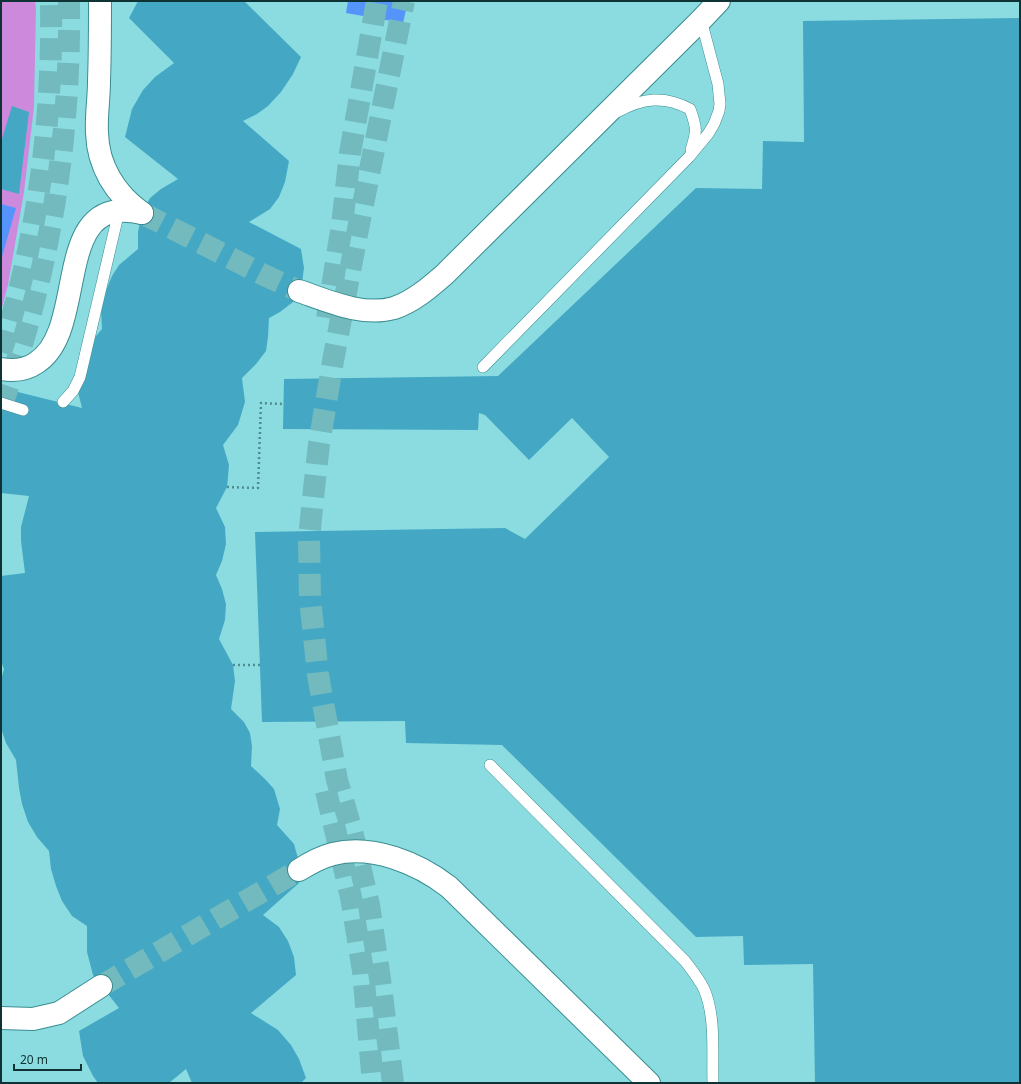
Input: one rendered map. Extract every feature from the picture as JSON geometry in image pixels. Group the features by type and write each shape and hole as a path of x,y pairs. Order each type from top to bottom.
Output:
{"main road":[{"path":"1,369 12,370 27,368 40,361 51,350 56,340 66,308 79,247 88,228 107,214 131,210 142,213 130,203 114,185 102,164 98,148 96,132 99,75 100,1"},
{"path":"299,291 331,302 362,310 380,311 395,307 412,299 427,289 445,274 719,1"},
{"path":"299,870 332,854 341,852 363,852 398,860 436,877 449,887 649,1083"},
{"path":"1,1018 32,1020 59,1013 101,986"}],"lane":[{"path":"483,367 689,157 708,134 714,124 720,104 718,84 701,20"},
{"path":"601,120 626,107 643,101 660,99 680,104 690,109 696,124 697,133 689,157"},
{"path":"63,402 73,391 80,377 119,211"},
{"path":"1,403 23,410"},
{"path":"490,765 684,960 703,987 710,1006 712,1024 713,1083"}],"path":[{"path":"227,487 258,488 261,404 283,404"},
{"path":"233,665 260,665"}],"shaded area":[{"path":"1,1 35,1 36,8 34,107 24,192 8,285 1,311"}],"water":[{"path":"348,1 408,1 403,23 346,13"},
{"path":"1,204 16,208 1,260"}],"building":[{"path":"138,1 244,1 301,57 293,74 281,92 268,106 257,114 243,121 289,161 285,182 279,197 270,209 249,222 301,249 304,268 302,283 293,302 269,318 266,351 242,378 245,402 238,425 223,445 229,465 227,487 216,508 225,527 226,544 222,561 216,575 226,604 225,620 219,639 233,665 235,681 231,709 244,722 250,733 252,746 251,766 274,789 280,809 277,825 294,844 299,862 299,883 263,915 279,927 288,941 294,957 296,975 251,1013 278,1030 291,1045 299,1059 306,1078 301,1083 192,1083 186,1069 169,1083 98,1083 83,1056 79,1031 119,1008 93,975 87,952 87,926 72,916 62,901 51,869 49,851 37,837 28,822 22,804 16,760 6,743 1,728 1,680 4,669 1,661 1,576 25,573 21,541 21,527 29,496 1,493 1,412 14,391 82,408 75,380 84,350 102,329 101,310 105,293 112,276 119,265 138,249 138,232 142,213 150,198 161,189 178,179 125,137 132,109 143,90 155,77 174,63 129,18"},
{"path":"1020,18 1020,1083 815,1083 813,964 744,965 743,936 696,937 502,745 406,743 405,721 262,722 255,532 505,528 525,539 609,457 572,418 529,460 485,415 479,413 478,430 283,429 284,379 498,376 696,188 762,189 763,141 804,142 803,21"},
{"path":"12,106 29,112 19,194 1,189 1,142"}],"tunnel":[{"path":"1,352 25,266 41,179 49,90 51,1"},
{"path":"1,407 18,358 32,308 54,207 66,105 69,53 69,1"},
{"path":"327,318 342,225 350,153 377,1"},
{"path":"393,1083 369,905 352,831 337,780 318,675 310,598 309,539 319,444 333,361 404,1"},
{"path":"142,213 264,275 299,291"},
{"path":"326,791 351,897 363,971 373,1083"},
{"path":"101,986 299,870"}]}
